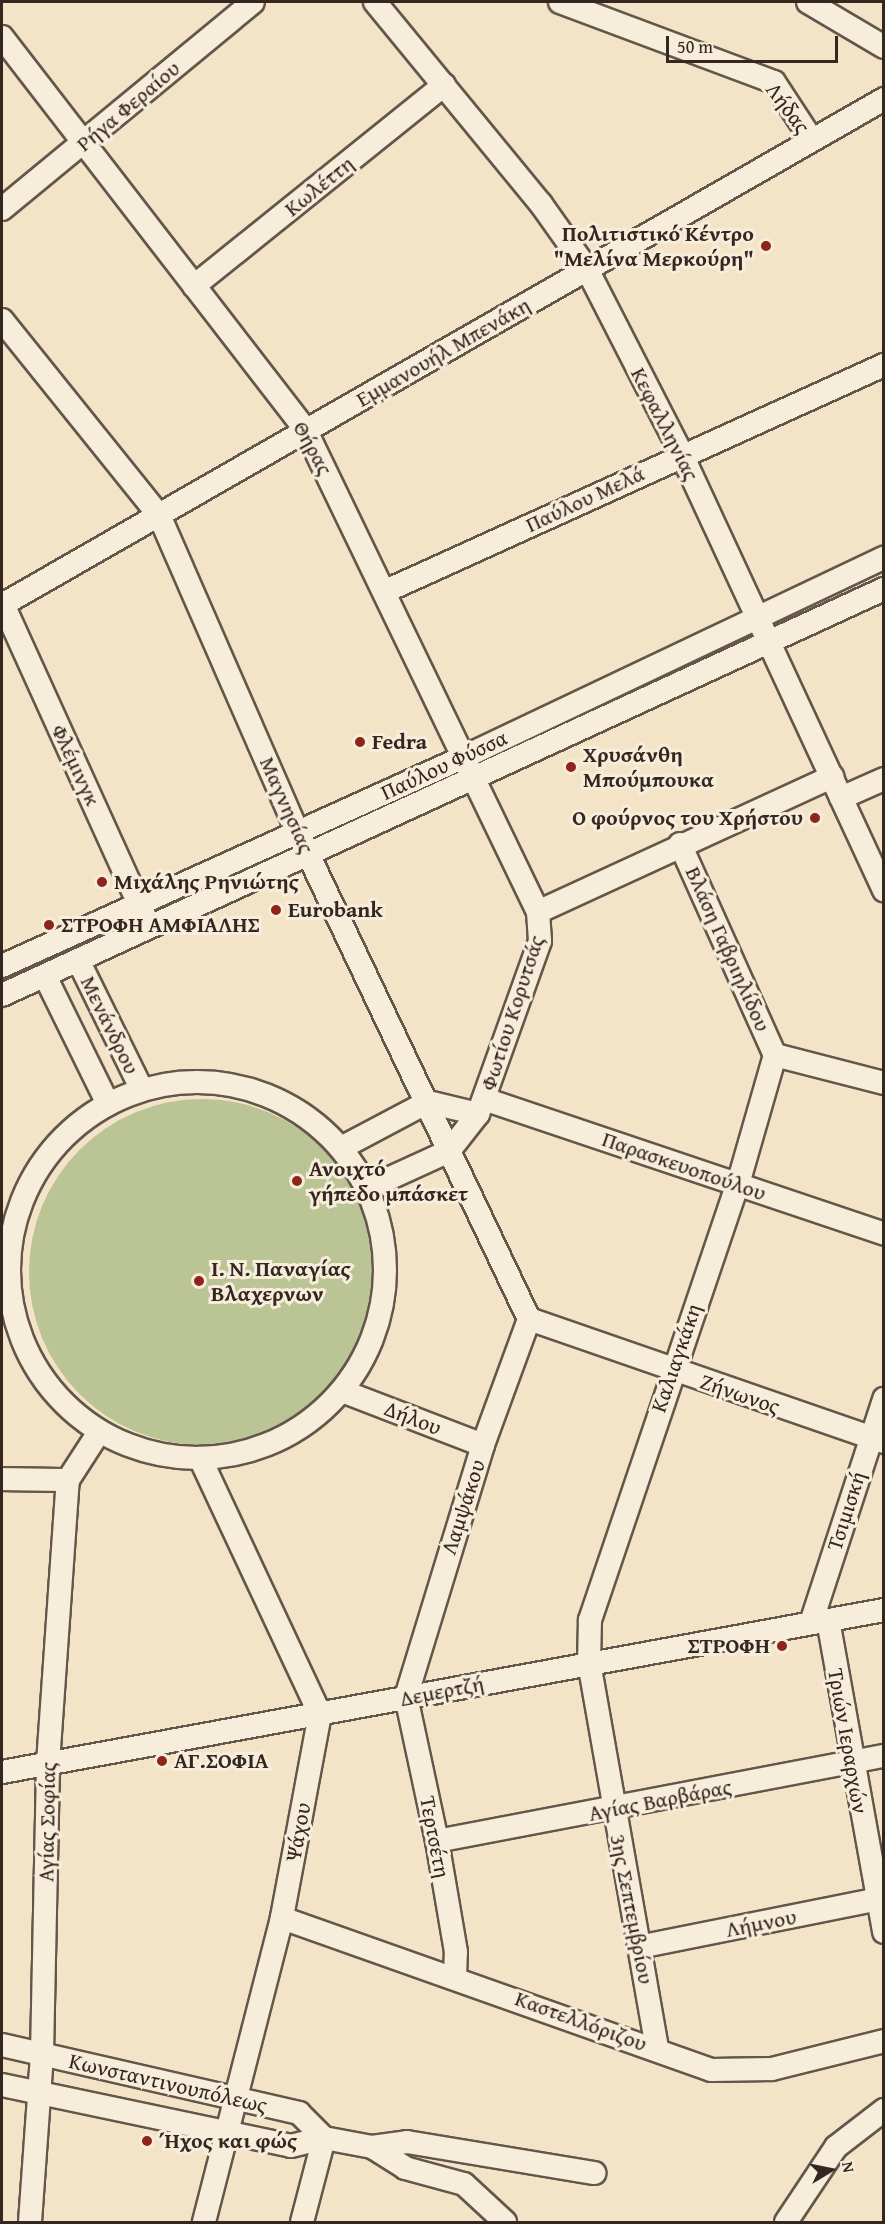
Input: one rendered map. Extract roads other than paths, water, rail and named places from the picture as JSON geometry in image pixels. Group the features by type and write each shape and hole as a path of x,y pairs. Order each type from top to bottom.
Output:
{"street":[{"name":"Ρήγα Φεραίου","path":"2,209 86,143 253,2"},
{"name":"Κεφαλληνίας","path":"375,2 444,85 587,269 682,455 884,890"},
{"name":"Λήδας","path":"560,2 774,82 812,140"},
{"path":"808,2 884,48"},
{"name":"Θήρας","path":"2,36 306,430 386,591 538,912"},
{"name":"Κωλέττη","path":"194,286 444,85"},
{"name":"Εμμανουήλ Μπενάκη","path":"2,604 882,102"},
{"name":"Μαγνησίας","path":"2,320 159,514 308,855 428,1102 448,1151 529,1319"},
{"name":"Παύλου Μελά","path":"386,591 884,365"},
{"name":"Παύλου Φύσσα","path":"2,966 464,757 757,615 884,558"},
{"name":"Παύλου Φύσσα","path":"2,992 45,976 884,589"},
{"name":"Φλέμινγκ","path":"2,604 150,928"},
{"path":"538,912 680,844 837,788 884,779"},
{"name":"Βλάση Γαβριηλίδου","path":"680,844 775,1055"},
{"name":"Φωτίου Κορυτσάς","path":"448,1151 481,1106 540,941 538,912"},
{"name":"Μενάνδρου","path":"78,960 142,1090"},
{"name":"Μενάνδρου","path":"45,976 108,1104"},
{"path":"775,1055 884,1083"},
{"name":"Καλιαγκάκη","path":"589,1663 590,1620 671,1371 738,1184 775,1055"},
{"path":"187,1082 232,1085 274,1099 313,1122 341,1148 366,1189 382,1235 385,1276 365,1356 342,1390 304,1426 259,1449 200,1458 142,1450 99,1432 59,1399 29,1356 12,1307 5,1255 19,1209 39,1167 70,1131 108,1104 142,1090 187,1082"},
{"path":"341,1148 428,1102"},
{"name":"Φωτίου Κορυτσάς","path":"428,1102 481,1106"},
{"name":"Παρασκευοπούλου","path":"481,1106 738,1184 884,1234"},
{"path":"366,1189 448,1151"},
{"name":"Ζήνωνος","path":"529,1319 671,1371 877,1440"},
{"name":"Λαμψάκου","path":"406,1697 483,1445 529,1319"},
{"name":"Δήλου","path":"342,1390 483,1445"},
{"name":"Τσιμισκή","path":"819,1622 877,1440 884,1399"},
{"name":"Αγίας Σοφίας","path":"30,2223 42,2054 48,1763 68,1480 99,1432"},
{"path":"200,1458 320,1714"},
{"path":"2,1479 68,1480"},
{"name":"Δεμερτζή","path":"2,1772 589,1663 884,1611"},
{"name":"Τριών Ιεραρχών","path":"819,1622 852,1762 880,1899 884,1932"},
{"name":"3ης Σεπτεμβρίου","path":"589,1663 612,1809 657,2048"},
{"name":"Τερτσέτη","path":"406,1697 437,1841 456,1952 455,1977"},
{"name":"Ψάχου","path":"204,2223 282,1918 320,1714"},
{"name":"Αγίας Βαρβάρας","path":"437,1841 884,1756"},
{"name":"Λήμνου","path":"639,1947 880,1899"},
{"name":"Καστελλόριζου","path":"282,1918 657,2048 711,2070 737,2073 884,2041"},
{"name":"Κωνσταντινουπόλεως","path":"2,2045 299,2113 324,2138"},
{"name":"Κωνσταντινουπόλεως","path":"2,2085 291,2146 324,2138 372,2147 407,2142 594,2173"},
{"path":"786,2223 836,2148 884,2110"},
{"path":"302,2223 324,2138"},
{"name":"Κωνσταντινουπόλεως","path":"372,2147 405,2168 464,2184 505,2223"}],"place":[{"name":"Πολιτιστικό Κέντρο \"Μελίνα Μερκούρη\"","path":"766,246"},
{"name":"Fedra","path":"360,742"},
{"name":"Χρυσάνθη Μπούμπουκα","path":"571,767"},
{"name":"Ο φούρνος του Χρήστου","path":"815,818"},
{"name":"Μιχάλης Ρηνιώτης","path":"102,882"},
{"name":"Eurobank","path":"276,910"},
{"name":"ΣΤΡΟΦΗ ΑΜΦΙΑΛΗΣ","path":"49,925"},
{"name":"Ανοιχτό γήπεδο μπάσκετ","path":"297,1181"},
{"name":"Ι. Ν. Παναγίας Βλαχερνων","path":"199,1281"},
{"name":"ΣΤΡΟΦΗ","path":"782,1646"},
{"name":"ΑΓ.ΣΟΦΙΑ","path":"162,1761"},
{"name":"Ήχος και φώς","path":"147,2141"}]}
